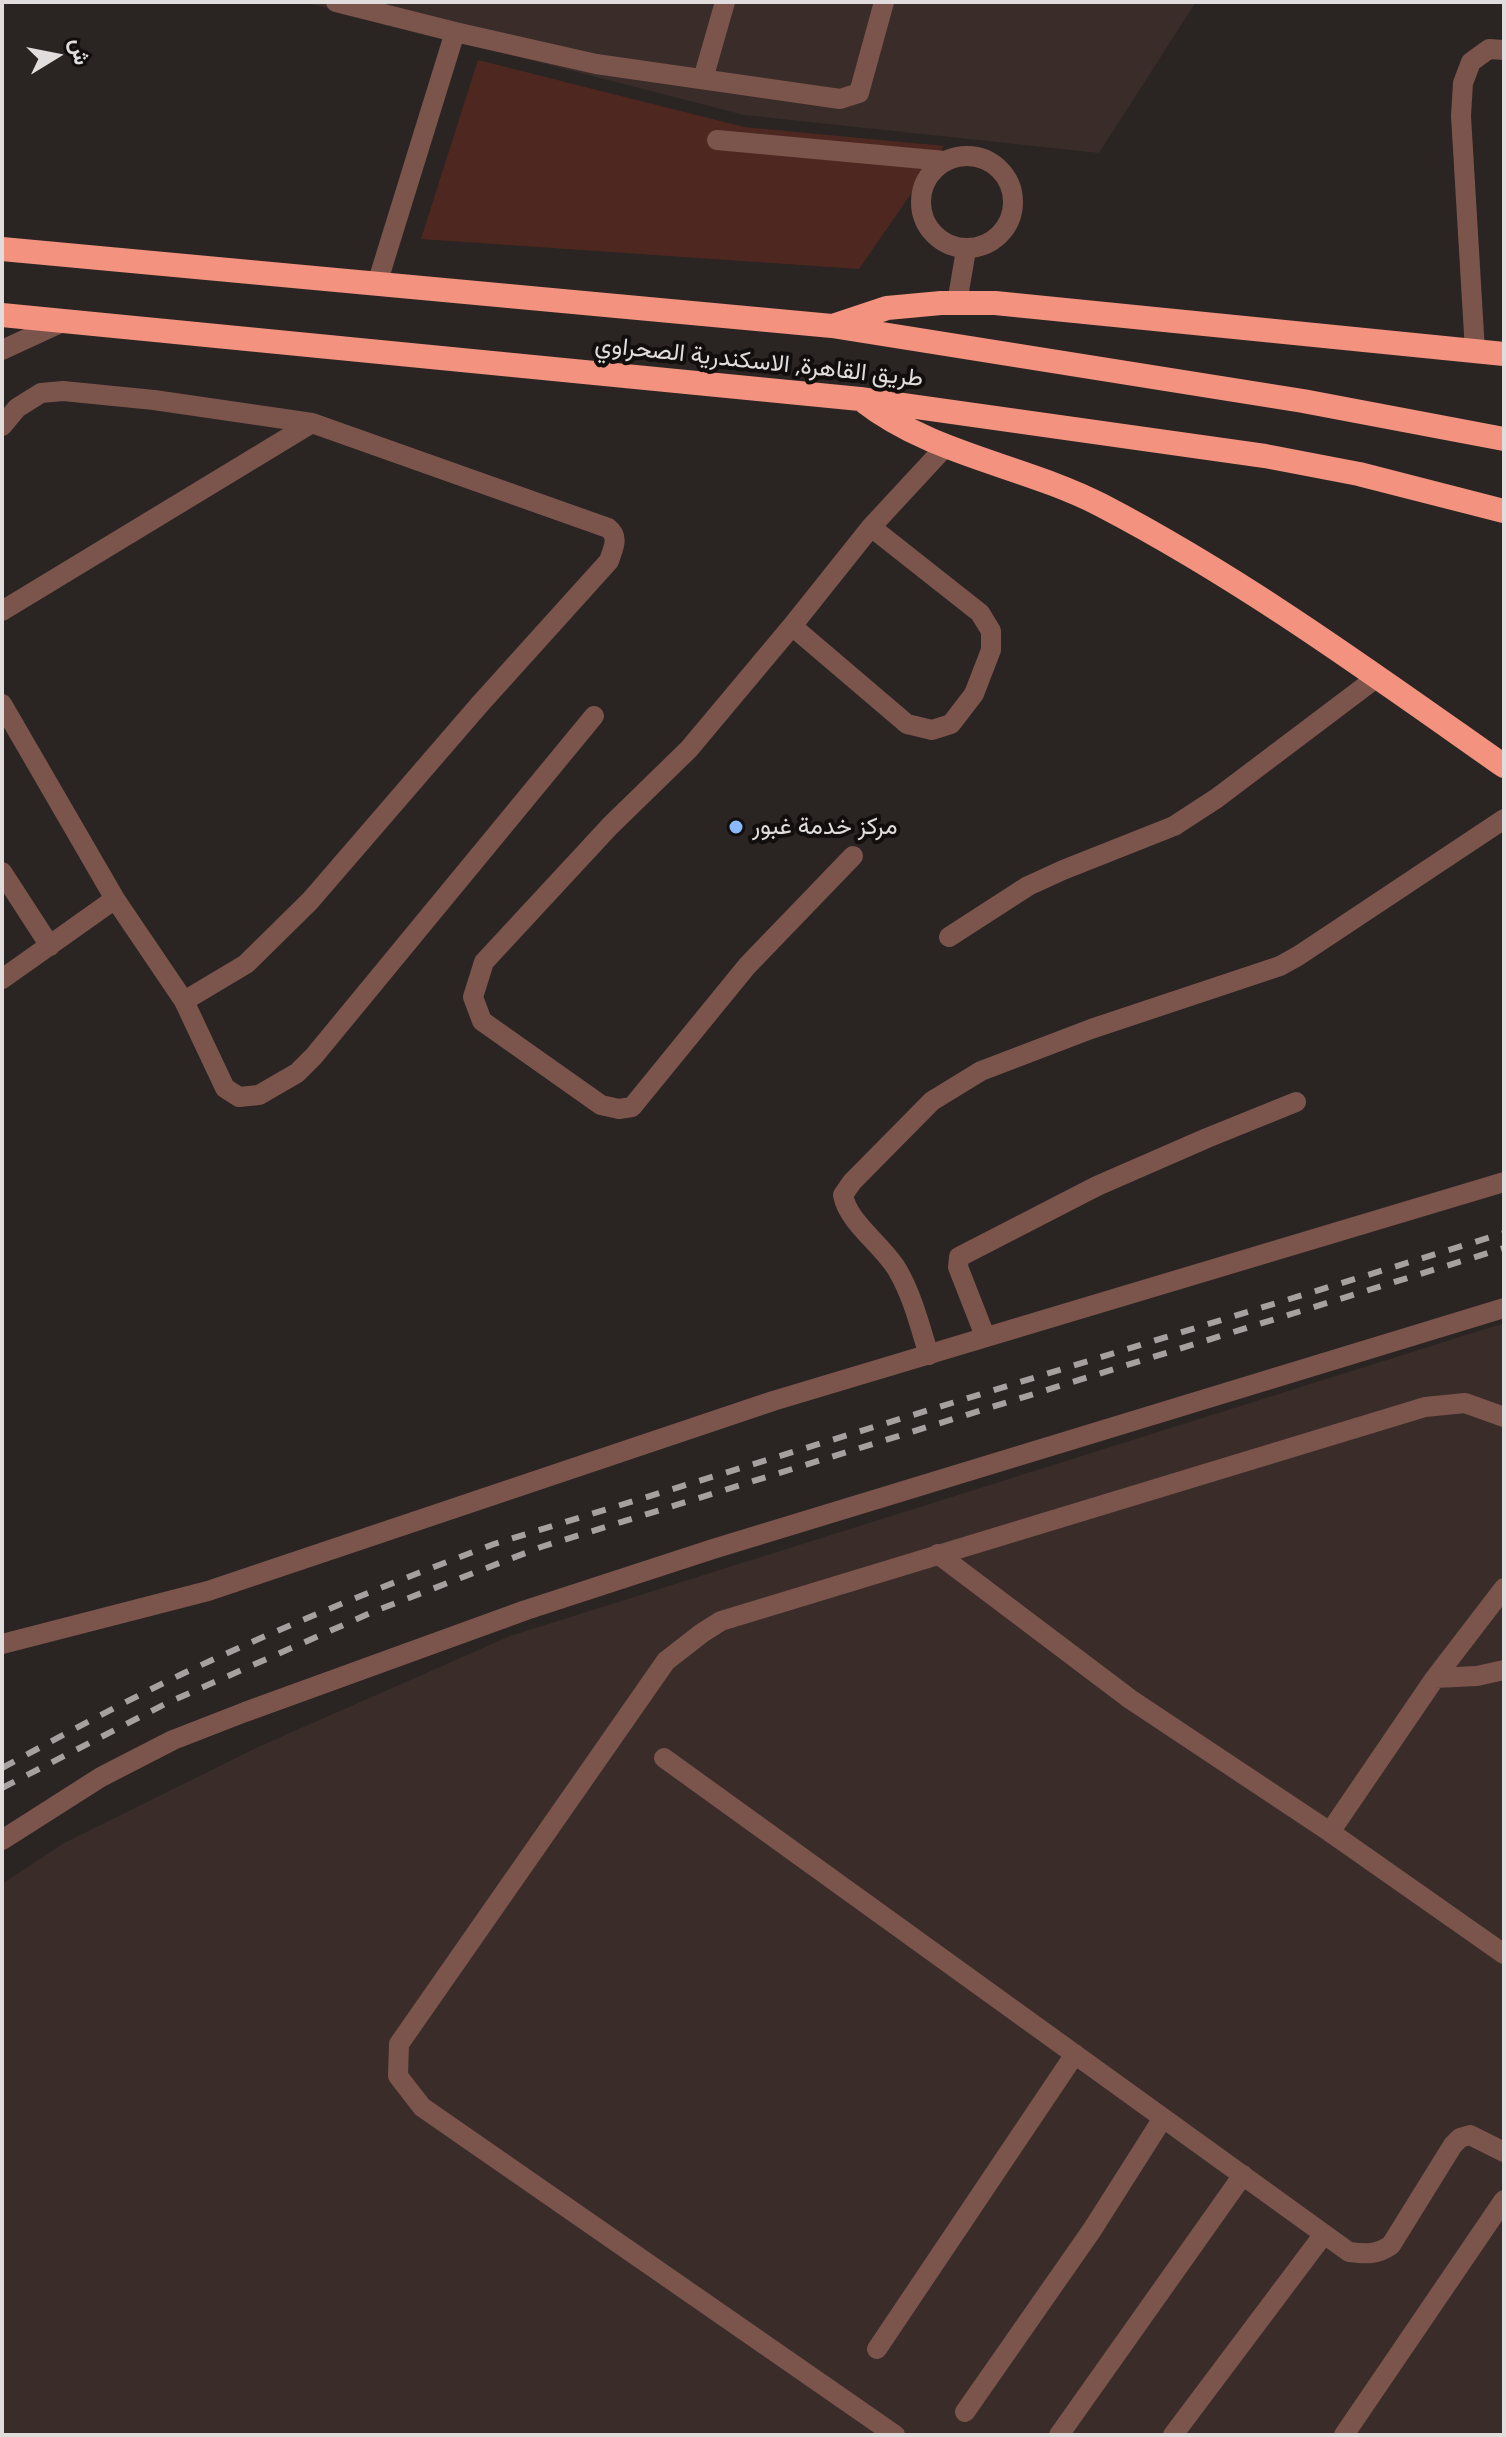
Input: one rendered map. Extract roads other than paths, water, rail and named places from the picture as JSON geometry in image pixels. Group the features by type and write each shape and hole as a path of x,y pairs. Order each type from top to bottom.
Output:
{"highway":[{"name":"طريق القاهرة, الاسكندرية الصحراوي","path":"2,249 832,326 1303,401 1504,439"},
{"path":"832,326 887,308 995,303 1504,354"},
{"name":"طريق القاهرة, الاسكندرية الصحراوي","path":"2,315 860,399 1265,456 1359,474 1504,511"},
{"path":"860,399 900,426 1084,497 1162,537 1235,581 1504,766"}],"street":[{"path":"336,2 596,64 840,99 859,93 884,2"},
{"path":"703,79 725,2"},
{"path":"377,284 455,32"},
{"path":"1475,351 1461,116 1463,83 1471,62 1489,49 1504,50"},
{"path":"717,140 945,161 968,155 992,162 1009,180 1014,204 1007,228 989,244 966,250 942,243 925,225 920,201 927,177 945,161"},
{"path":"957,303 966,250"},
{"path":"2,350 65,321"},
{"path":"2,426 17,408 41,393 63,391 154,400 312,423 608,528 616,540 609,561 480,704 310,901 246,964 184,1001"},
{"path":"2,611 312,423"},
{"path":"853,856 747,966 632,1107 619,1109 601,1105 482,1021 473,997 484,962 610,826 689,749 871,527 946,446"},
{"path":"792,626 907,724 932,730 951,724 974,694 991,650 991,631 980,613 871,527"},
{"path":"949,937 1028,886 1174,826 1217,798 1376,678"},
{"path":"2,704 115,899 184,1001 225,1088 239,1097 259,1095 297,1073 314,1056 594,716"},
{"path":"929,1355 899,1272 851,1214 843,1195 852,1182 932,1101 969,1078 1009,1060 1091,1029 1280,966 1504,819"},
{"path":"2,872 50,946"},
{"path":"2,979 115,899"},
{"path":"985,1336 958,1267 959,1257 1097,1186 1296,1102"},
{"path":"2,1644 208,1591 773,1401 1504,1182"},
{"path":"2,1840 101,1777 173,1740 526,1610 713,1549 1504,1308"},
{"path":"895,2435 422,2107 398,2076 399,2044 666,1661 721,1621 1425,1407 1465,1403 1504,1417"},
{"path":"938,1554 1130,1699 1330,1832 1504,1954"},
{"path":"1330,1832 1435,1678 1504,1588"},
{"path":"1435,1678 1477,1676 1504,1670"},
{"path":"664,1758 1349,2252 1367,2255 1382,2252 1391,2245 1460,2138 1470,2135 1504,2152"},
{"path":"877,2349 1075,2054"},
{"path":"965,2412 1092,2230 1163,2118"},
{"path":"1059,2435 1243,2175"},
{"path":"1344,2435 1504,2200"},
{"path":"1173,2435 1324,2234"}],"railway":[{"path":"2,1768 135,1697 219,1657 336,1606 494,1544 1504,1233"},
{"path":"2,1788 167,1703 375,1611 541,1547 1504,1248"}],"place":[{"name":"مركز خدمة غبور","path":"736,827"}]}
